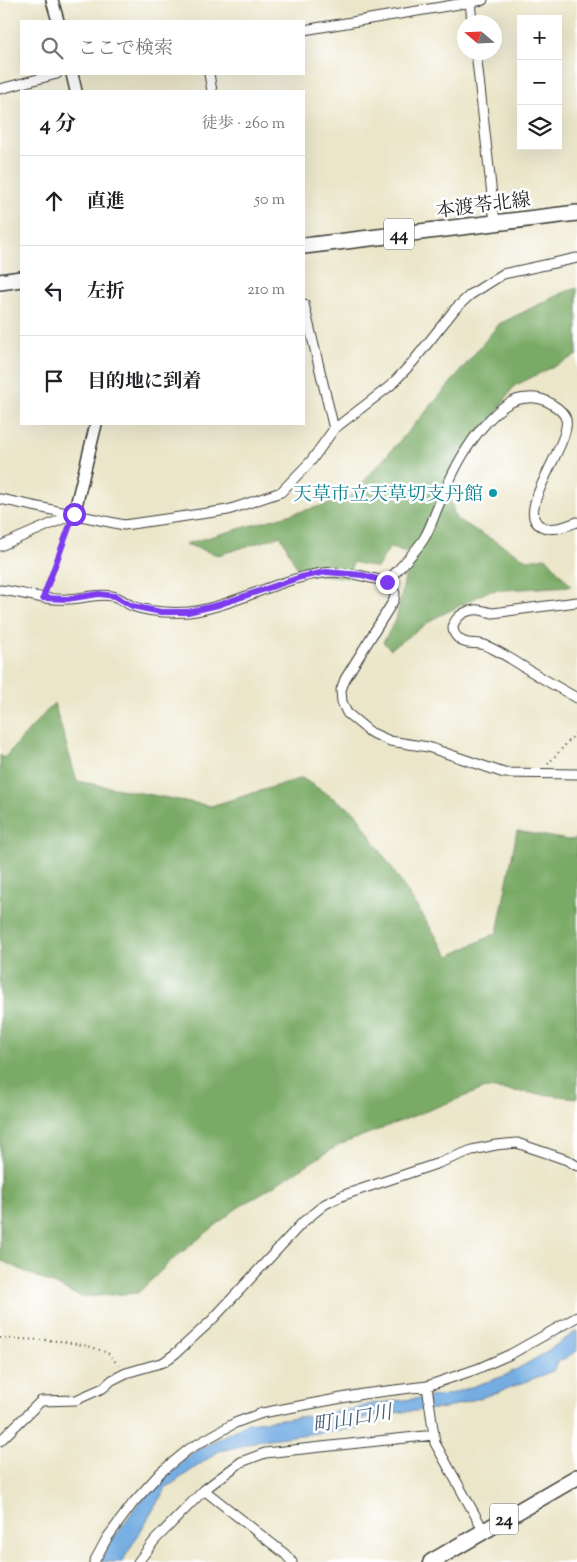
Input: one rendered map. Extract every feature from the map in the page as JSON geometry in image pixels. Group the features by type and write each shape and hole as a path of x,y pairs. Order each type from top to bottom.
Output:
{"main road":[{"name":"本渡苓北線","path":"305,246 577,213"},
{"path":"0,282 20,279"},
{"name":"24","path":"431,1562 577,1477"}],"street":[{"path":"52,0 58,20"},
{"path":"305,30 483,0"},
{"path":"470,2 471,15"},
{"path":"477,60 495,222"},
{"path":"0,89 53,75"},
{"path":"72,75 76,90"},
{"path":"209,75 212,90"},
{"path":"0,499 124,525 228,510 281,492 310,461 334,429 390,386 412,363 455,309 470,295 503,274 577,258"},
{"path":"305,308 334,429"},
{"path":"387,582 426,537 440,500 462,455 476,435 492,416 517,399 527,398 546,401 559,408 566,418 565,432 532,508 532,518 538,525 546,528 562,528 577,522"},
{"path":"74,514 96,425"},
{"path":"0,546 74,514"},
{"path":"0,590 14,591 43,598 67,599 99,594 115,596 132,606 161,612 188,612 218,605 301,577 326,572 362,575 387,582 395,593 394,600 345,679 341,690 342,702 347,713 370,732 390,741 428,747 504,774 577,774"},
{"path":"577,602 493,613 474,610 457,618 453,626 455,635 467,644 485,644 577,698"},
{"path":"0,1441 42,1401 76,1400 103,1388 112,1380 126,1373 164,1362 211,1321 303,1222 325,1204 344,1195 472,1150 496,1145 517,1143 567,1160 577,1166"},
{"path":"94,1562 107,1538 133,1503 161,1472 189,1448 235,1423 262,1413 363,1394 428,1391 511,1354 577,1317"},
{"path":"428,1391 436,1443 484,1531"},
{"path":"141,1561 154,1540 204,1490 240,1462 265,1453 434,1433"},
{"path":"204,1490 285,1554 292,1562"}],"path":[{"path":"43,598 74,514"},
{"path":"550,762 577,732"},
{"path":"0,1338 60,1341 88,1346 108,1353 126,1373"}],"green space":[{"path":"577,288 577,355 514,386 447,489 456,519 528,560 546,557 571,586 489,591 435,618 390,649 383,642 396,620 410,553 390,547 377,568 353,562 348,578 299,572 281,536 218,555 185,544 349,498 443,392 499,324 562,293"},
{"path":"54,703 77,781 211,806 302,778 355,812 449,956 497,933 517,831 568,840 577,839 577,1098 486,1088 339,1145 236,1209 171,1261 138,1293 81,1297 0,1260 0,755 4,758"}],"water":[{"name":"町山口川","path":"577,1331 577,1351 557,1363 553,1371 496,1393 446,1408 383,1414 351,1421 353,1424 370,1421 358,1428 261,1440 219,1451 166,1488 122,1562 101,1562 106,1549 137,1505 192,1453 248,1423 306,1416 313,1421 322,1420 336,1410 355,1409 370,1404 447,1395 504,1376 535,1359"}],"place":[{"name":"天草市立天草切支丹館","path":"493,493"}],"route":[{"path":"74,514 43,598 67,599 99,594 115,596 132,606 161,612 188,612 218,605 301,577 326,572 362,575 387,582"}]}
